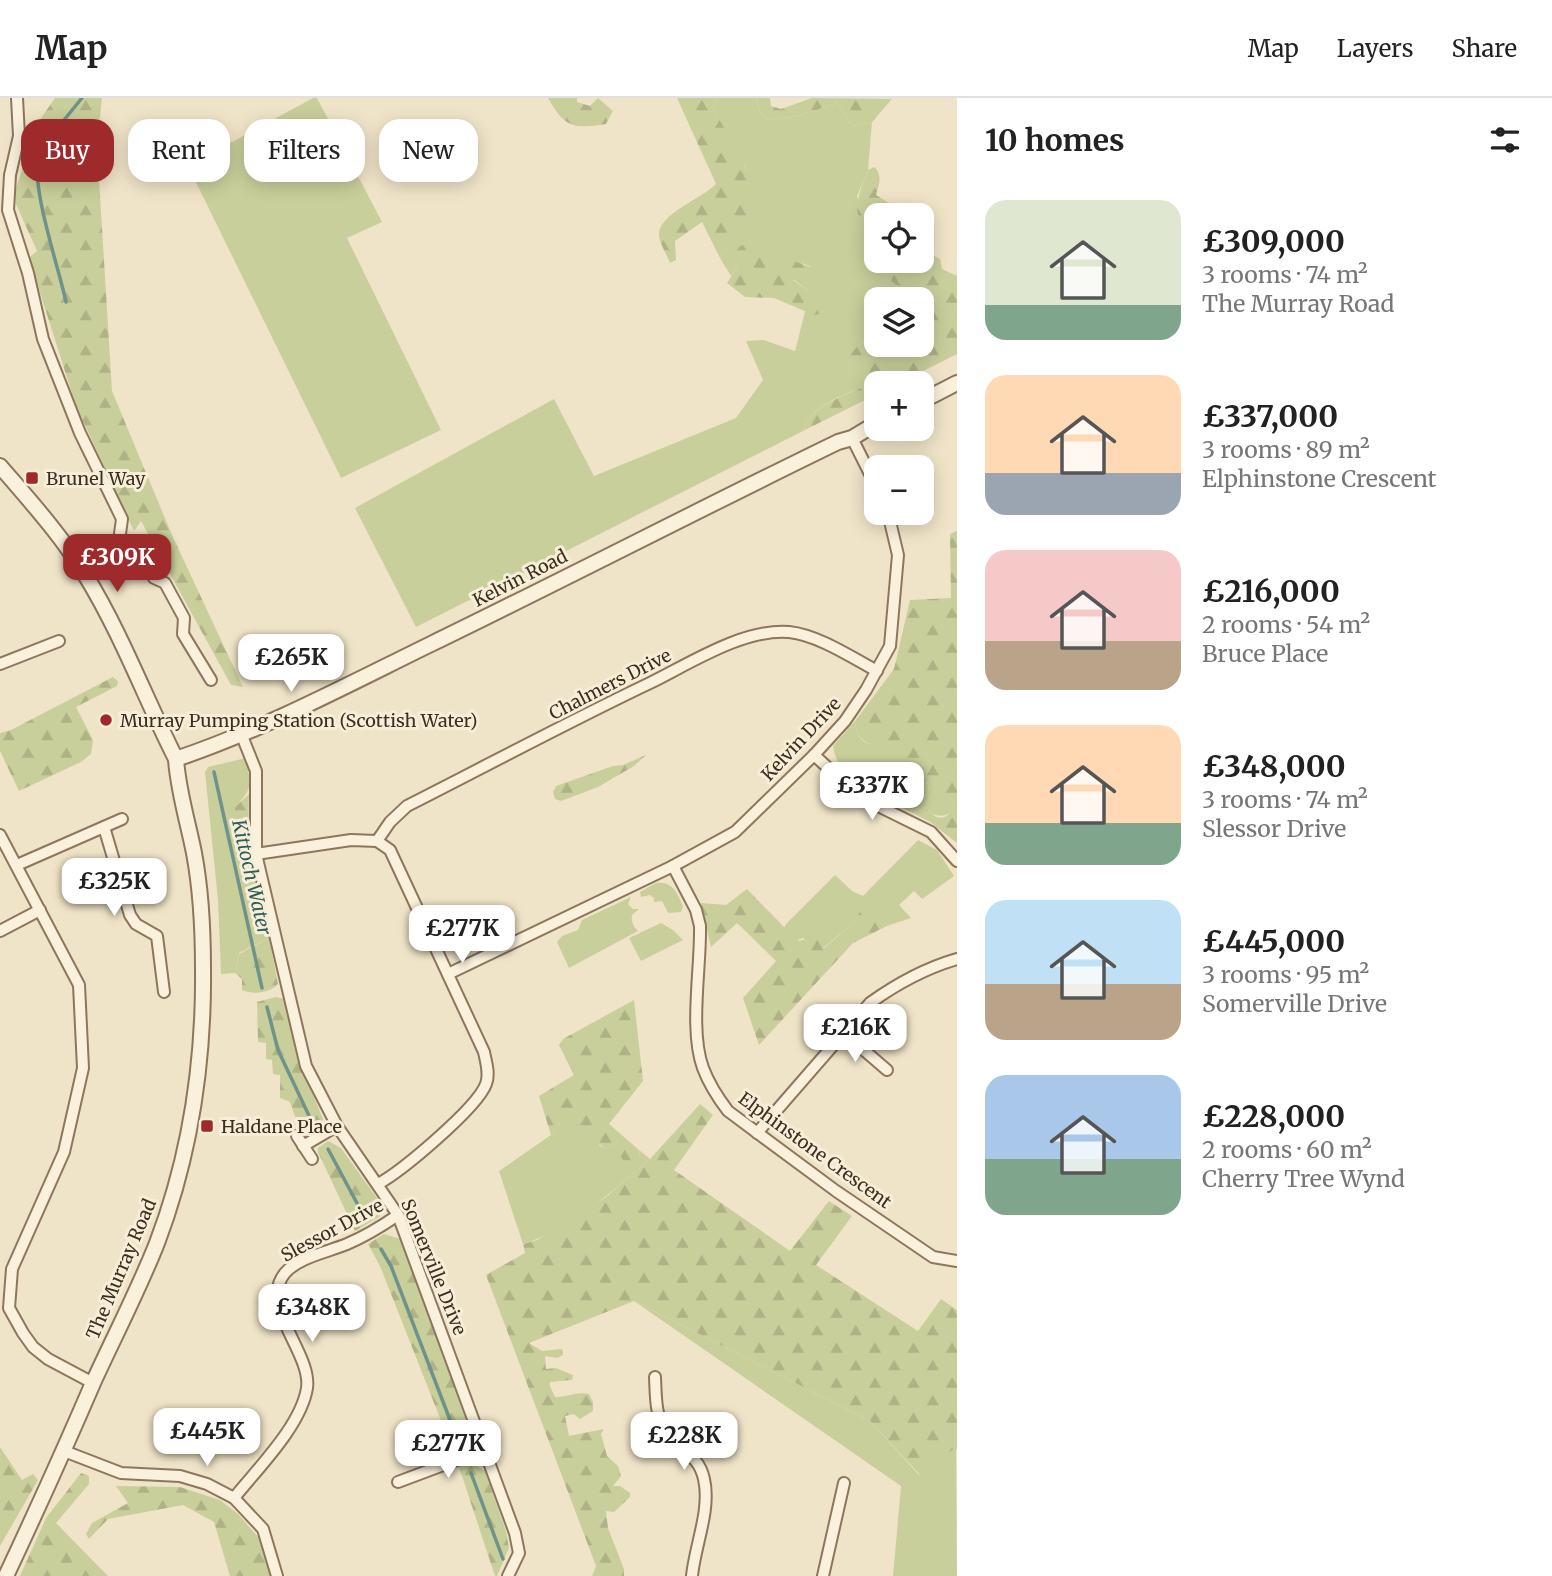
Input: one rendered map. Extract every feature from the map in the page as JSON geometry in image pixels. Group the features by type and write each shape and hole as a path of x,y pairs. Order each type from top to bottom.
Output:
{"street":[{"path":"17,98 19,136 5,175 8,210 28,273 43,339 80,433 122,519 119,541 108,555 85,573"},
{"path":"934,395 957,383"},
{"name":"Kelvin Road","path":"176,760 242,736 323,698 750,484 864,431"},
{"path":"852,438 864,462"},
{"name":"The Murray Road","path":"0,466 42,515 85,573 121,639 176,760 194,855 202,922 203,996 196,1094 181,1167 157,1244 6,1576"},
{"name":"Kelvin Drive","path":"448,974 673,866 735,832 814,755 845,721 890,646 898,555 891,525"},
{"path":"119,541 133,546 154,578 165,583 184,618 183,635 211,680"},
{"name":"Chalmers Drive","path":"377,841 390,822 407,806 616,699 724,647 764,633 791,632 812,639 832,646 877,671"},
{"path":"0,664 59,641"},
{"name":"Somerville Drive","path":"242,736 256,771 256,854 306,1066 337,1126 398,1215 515,1533 519,1553 508,1576"},
{"path":"814,755 860,797 931,832 957,861"},
{"path":"18,865 122,819"},
{"path":"104,827 130,915 136,924 157,936 164,992"},
{"path":"0,835 79,985 83,1068 64,1152 12,1269 5,1310 33,1347 48,1359 93,1383"},
{"path":"256,854 351,840 377,841 390,850 484,1052 488,1071 486,1085 465,1111 426,1149 393,1176 378,1184"},
{"name":"Elphinstone Crescent","path":"673,866 696,910 700,926 697,1025 702,1065 715,1093 728,1111 836,1191 933,1257 957,1261"},
{"path":"0,931 40,910"},
{"path":"757,1133 870,1003 887,991 944,963 957,960"},
{"path":"844,1033 887,1070"},
{"path":"312,1160 300,1141 337,1126"},
{"name":"Slessor Drive","path":"234,1498 295,1419 307,1389 307,1377 301,1358 278,1303 279,1281 287,1270 309,1258 373,1233 398,1215"},
{"path":"655,1377 657,1415 668,1437 695,1459 704,1478 706,1497 692,1576"},
{"path":"398,1482 486,1449"},
{"path":"64,1451 121,1473 180,1476 207,1484 234,1498 263,1529 277,1576"},
{"path":"823,1576 844,1483"}],"green space":[{"path":"55,98 102,98 100,119 40,119"},
{"path":"317,98 328,119 274,119"},
{"path":"548,98 577,98 577,102 590,106 598,98 613,111 606,124 578,126 565,121"},
{"path":"677,98 718,98 713,109 736,147 747,174 750,202 746,216 720,258 702,222 675,241 676,260 670,263 659,236 660,228 672,214 716,184"},
{"path":"718,98 756,98 761,114 775,119 798,116 837,103 853,126 872,122 868,170 857,196 864,218 864,273 887,273 886,276 902,287 864,287 864,341 859,344 864,386 820,408 807,422 803,431 416,627 355,508 554,399 594,476 736,418 763,380 746,341 764,340 795,351 810,292 793,279 810,266 770,258 730,258 737,267 731,276 720,258 735,236 746,168 713,109"},
{"path":"756,98 770,98 771,106 781,109 812,98 892,99 872,122 853,126 837,103 798,116 775,119 761,114"},
{"path":"244,136 244,182 361,182 382,222 347,238 441,430 341,478 196,182 230,182 230,143"},
{"path":"874,167 877,170 879,184 876,195 889,203 864,203 864,227 858,216 858,207 868,170"},
{"path":"21,174 21,182 99,182 112,391 172,535 243,687 231,685 141,521 134,531 76,406 29,258 37,251 16,204 15,191"},
{"path":"757,242 766,256 792,260 810,267 809,276 793,280 810,292 830,297 830,312 814,315 774,298 745,297 727,283 737,267 730,259 740,246"},
{"path":"934,256 940,259 942,269 957,276 957,354 923,371 864,371 864,385 845,362 864,341 864,357 934,357 934,287 901,287 886,276 887,273 934,273"},
{"path":"864,386 864,400 803,431 807,422 820,408"},
{"path":"957,531 957,843 930,822 894,803 904,795 920,802 933,815 943,818 951,810 954,796 933,795 928,783 916,773 913,765 903,767 891,762 889,752 862,739 855,721 894,669 910,600 951,598 950,534"},
{"path":"113,677 118,681 117,686 76,707 93,740 91,754 81,762 19,791 0,751 0,733 11,730"},
{"path":"855,721 862,740 909,762 925,777 929,790 954,796 953,807 949,813 942,816 931,814 928,809 904,795 894,803 855,782 840,765 833,746"},
{"path":"646,755 634,766 598,787 561,801 555,799 553,792 556,786"},
{"path":"246,758 250,780 248,790 235,807 251,912 262,913 269,938 239,953 235,973 221,974 218,900 205,772 208,767"},
{"path":"249,794 248,841 262,913 251,912 236,855 235,807"},
{"path":"918,840 937,850 954,876 922,899 914,891 899,905 911,918 887,926 869,900 850,926 822,949 803,938 796,941 783,931 786,924 835,875 852,891 863,896"},
{"path":"656,883 667,884 674,889 683,906 681,912 668,913 662,901 654,902 650,895 641,897 640,892"},
{"path":"747,889 785,928 784,931 799,941 812,937 819,940 823,949 850,926 869,899 887,926 853,943 759,1045 743,998 776,961 737,923 711,947 701,903 726,905"},
{"path":"631,897 628,904 633,909 639,909 632,915 633,924 638,931 569,968 557,942 562,936 578,930 582,920"},
{"path":"661,923 683,940 641,961 629,938"},
{"path":"269,938 278,984 261,992 242,990 242,979 235,973 239,954"},
{"path":"276,997 285,999 303,1070 323,1119 320,1129 311,1133 305,1132 297,1122 290,1102 280,1098 280,1075 273,1074 272,1060 266,1059 266,1043 258,1042 257,1002"},
{"path":"634,1000 643,1081 609,1124 639,1150 640,1157 636,1162 624,1161 617,1152 617,1141 607,1149 600,1145 589,1126 580,1126 576,1135 571,1138 560,1122 551,1135 539,1096 574,1075 559,1045 563,1039"},
{"path":"700,1104 713,1115 674,1170 790,1251 829,1201 852,1216 816,1265 918,1331 941,1299 957,1310 957,1450 955,1448 920,1475 870,1421 634,1301 529,1343 542,1351 562,1349 563,1355 557,1358 545,1356 546,1369 556,1368 573,1375 572,1380 550,1382 555,1397 585,1393 589,1394 593,1402 593,1411 580,1419 574,1414 565,1416 569,1436 604,1429 601,1434 607,1456 618,1466 621,1476 613,1486 620,1486 630,1493 630,1497 614,1512 606,1511 608,1528 624,1569 624,1576 592,1576 596,1566 486,1275 525,1253 523,1244 537,1240 606,1197 650,1159"},
{"path":"560,1122 589,1126 600,1146 607,1149 618,1140 640,1157 639,1150 650,1159 574,1219 523,1244 499,1171 551,1135"},
{"path":"328,1141 341,1148 384,1208 379,1217 355,1231 318,1152 318,1148"},
{"path":"384,1234 401,1239 471,1434 464,1446 453,1451 380,1266 368,1244"},
{"path":"634,1301 870,1421 919,1475 956,1447 957,1576 893,1576 901,1486"},
{"path":"0,1447 22,1480 33,1474 38,1480 0,1546"},
{"path":"471,1463 485,1471 506,1531 509,1548 497,1576 459,1467"},
{"path":"81,1473 89,1476 89,1484 56,1523 108,1576 20,1576 46,1518"},
{"path":"116,1486 180,1487 220,1500 238,1514 259,1538 272,1576 230,1576 214,1522 183,1505 108,1519 89,1539 86,1534 92,1523 128,1503"}],"waterway":[{"name":"Kittoch Water","path":"66,302 42,208 37,172 39,160 48,143 82,98"},
{"name":"Kittoch Water","path":"214,772 262,988"},
{"name":"Kittoch Water","path":"267,1007 278,1050 311,1120"},
{"name":"Kittoch Water","path":"328,1149 366,1220"},
{"name":"Kittoch Water","path":"381,1249 391,1266 460,1446"},
{"name":"Kittoch Water","path":"471,1473 503,1559"}],"place":[{"name":"Brunel Way","path":"32,478"},
{"name":"Murray Pumping Station (Scottish Water)","path":"106,720"},
{"name":"Haldane Place","path":"207,1126"}]}
